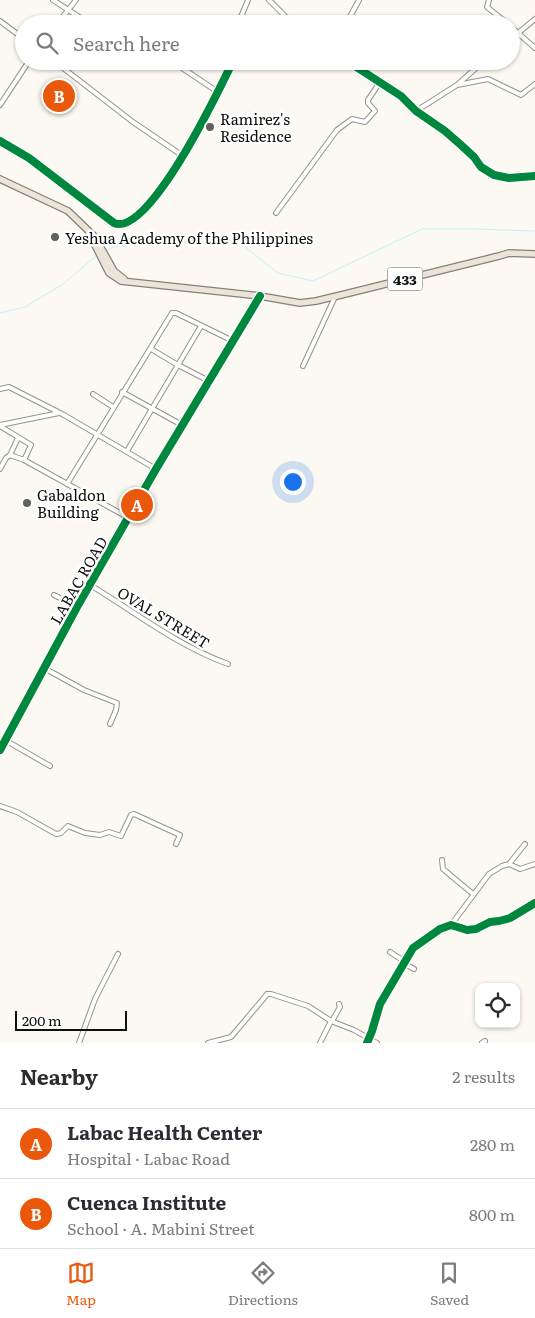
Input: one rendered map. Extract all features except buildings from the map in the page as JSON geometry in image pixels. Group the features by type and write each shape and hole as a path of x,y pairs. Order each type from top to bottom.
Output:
{"main road":[{"name":"433","path":"0,179 62,208 76,218 93,238 108,267 119,276 139,284 260,296 300,303 335,297 499,256 520,253 535,254"}],"street":[{"path":"54,0 76,15"},
{"path":"64,15 76,0"},
{"path":"242,15 248,0"},
{"path":"269,0 284,15"},
{"path":"351,15 359,0"},
{"path":"489,0 487,7 497,15"},
{"path":"520,33 535,20"},
{"path":"0,21 15,32"},
{"path":"520,37 535,48"},
{"path":"0,105 23,70"},
{"path":"66,70 133,122 183,156"},
{"path":"185,70 218,92"},
{"path":"0,141 29,158 106,217 118,224 132,219 157,193 183,156 229,70"},
{"path":"361,70 401,96 416,111 445,131 474,157 481,167 494,175 509,178 535,176"},
{"path":"416,111 457,84 473,70"},
{"path":"457,84 492,79 521,95 535,84"},
{"path":"276,212 337,130 352,119 367,121 375,111 368,103 368,100 380,82"},
{"name":"LABAC ROAD","path":"0,750 77,607 156,469 260,296"},
{"path":"304,366 335,297"},
{"path":"67,484 172,313 176,313 233,340"},
{"path":"127,451 201,326"},
{"path":"151,349 209,381"},
{"path":"0,388 9,387 60,413 156,469"},
{"path":"122,392 182,425"},
{"path":"92,394 113,407"},
{"path":"0,425 60,413"},
{"path":"0,425 31,445 24,460"},
{"path":"0,469 6,458 10,456 18,438"},
{"path":"10,456 24,460 129,518"},
{"name":"OVAL STREET","path":"90,585 179,641 206,656 228,664"},
{"path":"54,595 77,607"},
{"path":"44,668 84,690 117,703 110,724"},
{"path":"5,740 50,766"},
{"path":"0,806 17,812 56,834 61,833 68,826 85,833 100,834 109,832 121,836 131,815 134,814 180,835 176,844"},
{"path":"368,1041 380,1004 413,948 435,931 450,925 492,871 509,864 525,844"},
{"path":"442,860 443,869 473,894"},
{"path":"509,864 520,868 535,864"},
{"path":"450,925 467,930 476,929 490,922 505,920 535,903"},
{"path":"390,952 414,969"},
{"path":"79,1043 95,999 118,954"},
{"path":"208,1043 231,1037 267,994 308,1006 368,1041 377,1043"},
{"path":"320,1043 340,1006 339,1004"}],"waterway":[{"path":"105,251 113,247 153,243 239,242 278,273 313,281 422,229 535,231"},
{"path":"0,313 25,307 63,284 97,255"}],"cycle path":[{"path":"0,141 29,158 114,223 129,221 146,208 182,158 229,70"},
{"path":"361,70 401,96 416,111 445,131 461,145 474,157 481,167 494,175 509,178 535,176"},
{"path":"0,750 77,607 156,469 260,296"},
{"path":"367,1043 380,1004 413,948 440,929 451,925 467,930 476,929 490,922 510,918 535,903"}],"place":[{"name":"Cuenca Institute","path":"59,96"},
{"name":"Ramirez's Residence","path":"210,127"},
{"name":"Yeshua Academy of the Philippines","path":"55,237"},
{"name":"Gabaldon Building","path":"27,503"},
{"name":"Labac Health Center","path":"137,505"}]}
